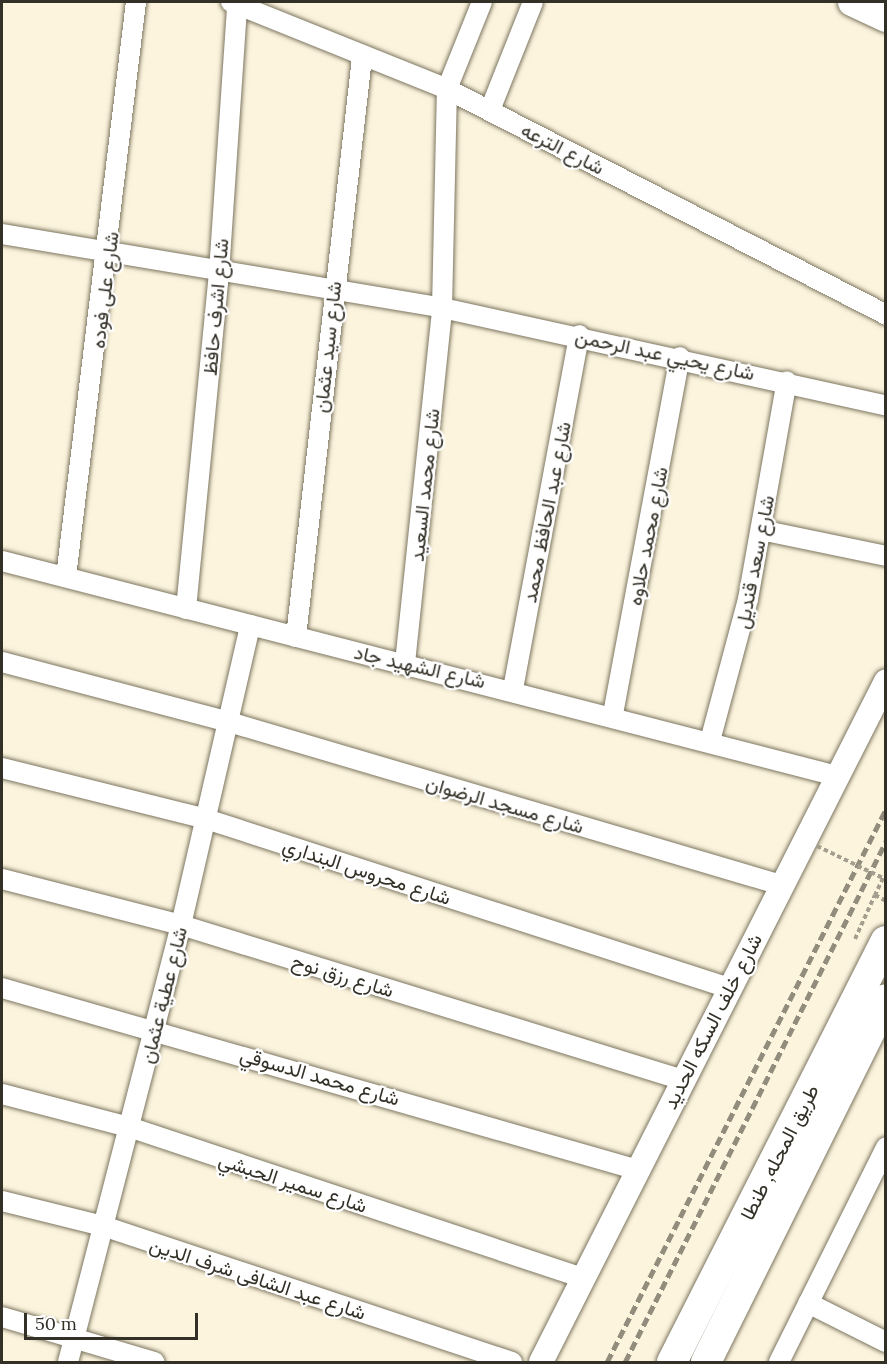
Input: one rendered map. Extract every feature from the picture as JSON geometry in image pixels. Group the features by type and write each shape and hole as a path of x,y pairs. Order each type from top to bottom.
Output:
{"main road":[{"path":"851,2 885,18"},
{"name":"طريق المحله, طنطا","path":"672,1362 885,941"},
{"name":"طريق المحله, طنطا","path":"706,1362 883,1009"}],"street":[{"name":"شارع على فوده","path":"66,578 110,252 136,2"},
{"path":"447,89 482,2"},
{"path":"490,110 534,2"},
{"name":"شارع الترعه","path":"234,3 362,58 447,89 885,315"},
{"name":"شارع اشرف حافظ","path":"186,609 219,272 234,3"},
{"name":"شارع سيد عثمان","path":"296,637 332,292 362,58"},
{"name":"شارع محمد السعيد","path":"405,663 442,308 447,89"},
{"name":"شارع يحيي عبد الرحمن","path":"2,234 332,292 442,308 680,357 885,406"},
{"name":"شارع عبد الحافظ محمد","path":"513,689 579,335"},
{"name":"شارع محمد حلاوه","path":"614,714 680,357"},
{"name":"شارع سعد قنديل","path":"710,741 761,530 787,381"},
{"path":"761,530 885,556"},
{"name":"شارع الشهيد جاد","path":"2,561 296,637 614,714 837,776"},
{"name":"شارع عطية عثمان","path":"68,1362 181,925 250,625"},
{"name":"شارع مسجد الرضوان","path":"2,662 229,722 781,885"},
{"name":"شارع خلف السكه الحديد","path":"541,1362 885,681"},
{"name":"شارع محروس البنداري","path":"2,768 206,819 729,988"},
{"name":"شارع رزق نوح","path":"2,879 181,925 683,1080"},
{"name":"شارع محمد الدسوقي","path":"2,988 154,1028 638,1170"},
{"name":"شارع سمير الحبشي","path":"2,1094 129,1127 583,1278"},
{"path":"779,1362 885,1147"},
{"name":"شارع عبد الشافى شرف الدين","path":"2,1201 103,1226 512,1362"},
{"path":"808,1303 885,1342"},
{"path":"2,1317 74,1336 154,1362"}],"path":[{"path":"817,846 883,878 852,946"},
{"path":"875,895 885,901"}],"railway":[{"path":"607,1362 886,809"},
{"path":"625,1362 886,841"}]}
